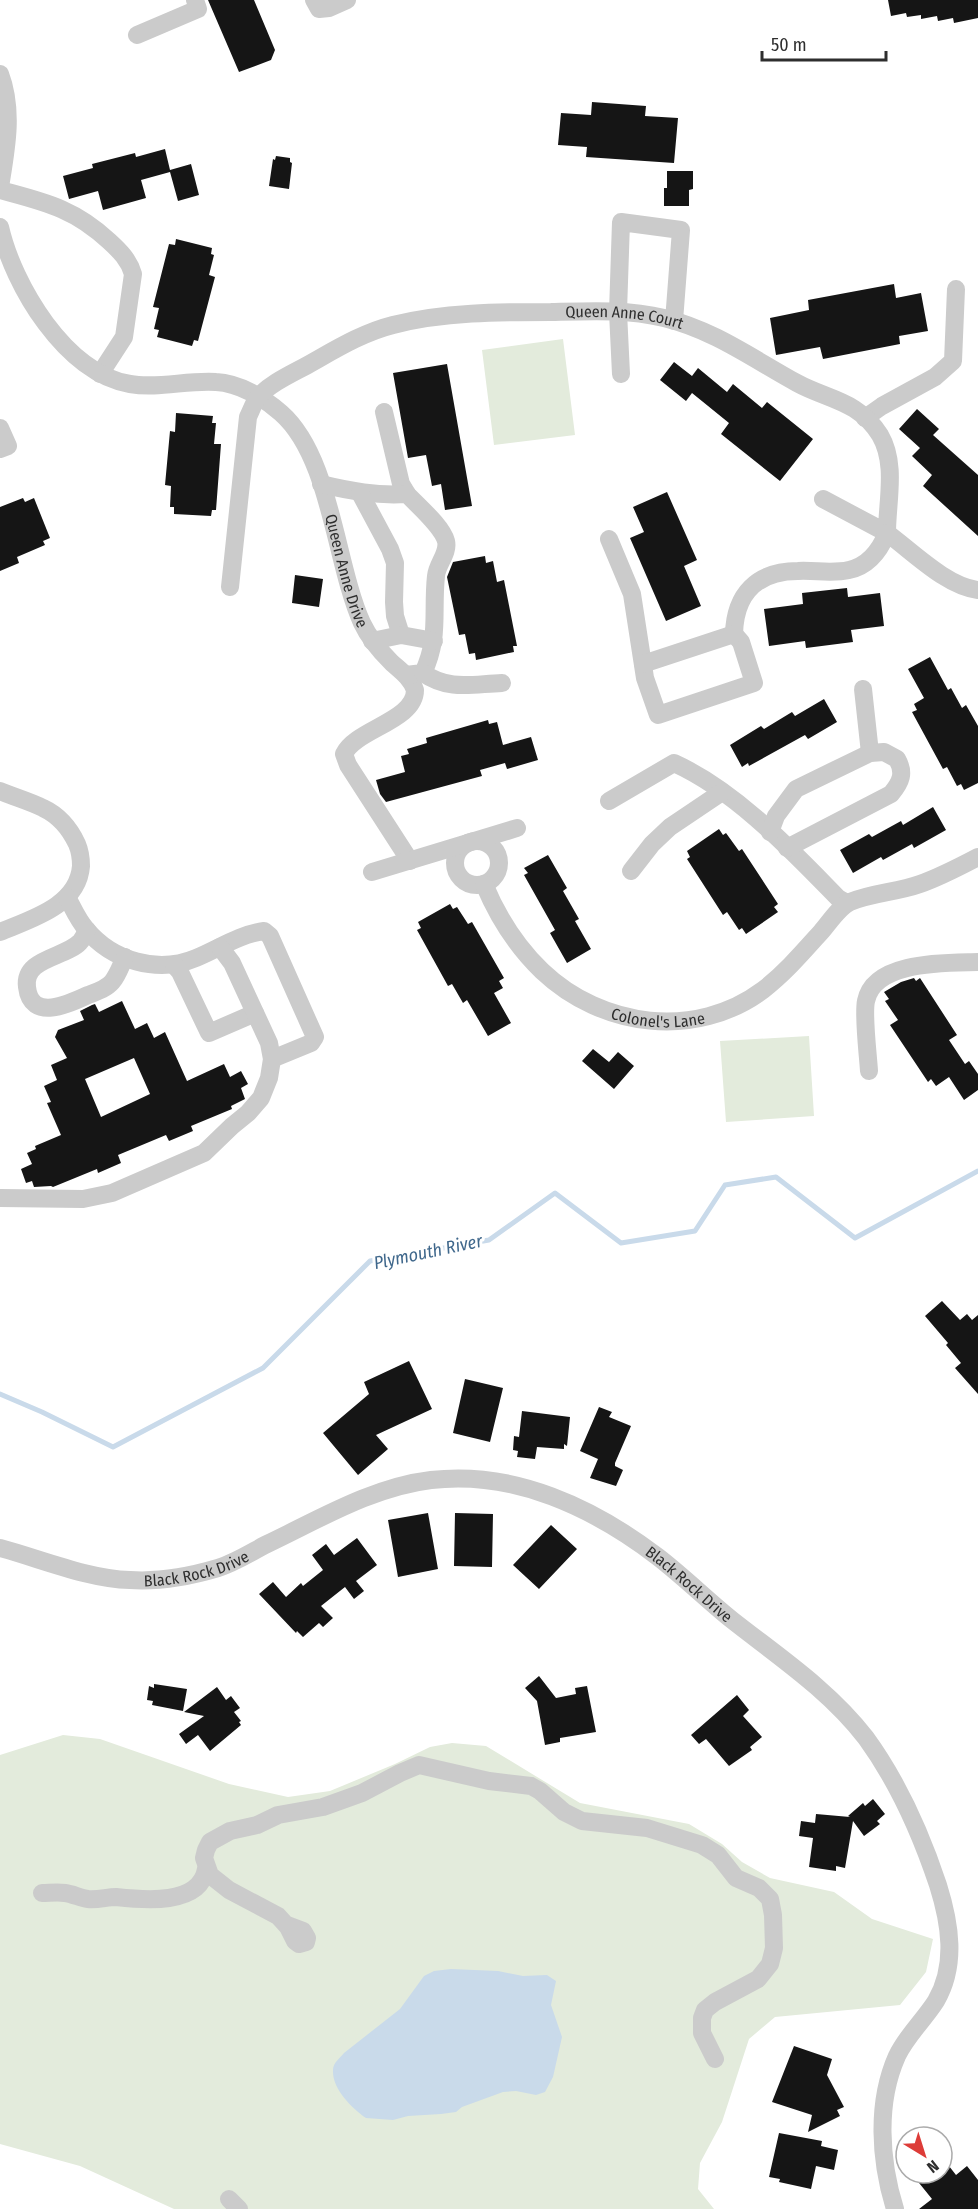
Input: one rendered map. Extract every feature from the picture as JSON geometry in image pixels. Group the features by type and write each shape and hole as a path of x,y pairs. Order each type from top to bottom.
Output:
{"street":[{"path":"137,35 198,9 195,0"},
{"path":"314,0 319,9 329,8 347,0"},
{"path":"0,74 7,98 8,114 0,189 74,213 102,234 119,250 130,265 133,274 124,337 100,374"},
{"path":"621,374 618,312 621,222 681,230 674,321"},
{"name":"Queen Anne Drive","path":"0,226 10,261 39,311 79,360 100,374 120,382 136,385 216,382 236,386 258,397 279,412 296,430 309,452 321,484 363,625 381,652 414,674 436,682 448,685 502,683"},
{"path":"865,418 935,377 953,361 956,289"},
{"name":"Queen Anne Court","path":"258,397 282,379 356,338 394,324 416,320 501,312 618,312 643,313 706,331 801,385 842,401 865,418 879,434 888,451 890,476 887,533 882,546 868,561 850,570 830,572 796,570 759,580 746,592 737,608 734,634"},
{"path":"230,588 248,417 258,397"},
{"path":"384,412 401,484 407,494 437,527 447,543 446,552 439,563 436,575 434,641 430,657 414,674 415,695 410,706 352,745 344,754 348,765 410,861"},
{"path":"0,428 8,446 0,449"},
{"path":"321,484 360,493 386,496 407,494"},
{"path":"360,493 395,563 395,616 401,634"},
{"path":"823,499 887,533 951,581 978,590"},
{"path":"609,539 632,594 645,678 658,715 754,683 741,642 734,634 643,664"},
{"path":"372,641 401,634 434,641"},
{"path":"863,689 870,753"},
{"path":"770,832 776,816 795,789 870,753 884,752 897,759 902,775 899,784 891,794 787,848"},
{"path":"609,801 674,763 688,769 722,792 770,832 838,898 848,903 921,884 978,857"},
{"path":"0,791 44,808 64,824 79,848 81,861 76,886 67,897 43,914 0,933"},
{"path":"630,871 652,844 670,827 722,792"},
{"path":"372,872 517,828"},
{"path":"470,842 484,842 495,851 498,857 497,872 484,884 465,883 456,871 458,851 470,842"},
{"name":"Colonel's Lane","path":"484,884 518,943 543,972 573,995 604,1010 644,1021 662,1022 708,1017 744,1003 789,967 848,903"},
{"path":"67,897 87,930 99,942 137,962 174,965 194,959 252,933 264,931 270,936 315,1037 311,1043 272,1059"},
{"path":"87,930 81,942 71,950 39,963 31,970 27,979 27,988 31,998 37,1004 46,1008 62,1007 106,987 117,975 125,957"},
{"path":"0,1198 83,1199 112,1193 204,1153 248,1113 261,1098 269,1078 272,1059 269,1043 232,963 220,947"},
{"path":"869,1071 866,1001 871,990 883,978 901,969 920,964 978,962"},
{"path":"174,965 180,972 209,1034 255,1013"},
{"name":"Black Rock Drive","path":"0,1548 88,1574 129,1580 170,1578 221,1567 385,1489 432,1480 466,1479 501,1483 553,1496 605,1521 657,1556 729,1618 802,1673 847,1715 880,1760 922,1839 939,1889 949,1934 950,1960 945,1980 936,2000 900,2050 885,2095 884,2162 895,2209"},
{"path":"297,1931 278,1916 218,1883 207,1869 204,1858 210,1842 230,1831 257,1825 278,1815 322,1807 362,1793 419,1765 502,1783 531,1786 564,1812 587,1822 647,1828 690,1840 718,1855 736,1878 759,1888 766,1894 773,1906 774,1948 770,1964 758,1979 705,2010 702,2018 702,2033 715,2059"},
{"path":"42,1893 63,1893 96,1899 111,1897 164,1899 184,1894 193,1888 205,1877 207,1869"}],"green space":[{"path":"563,339 575,435 494,445 482,350"},
{"path":"809,1036 814,1116 726,1122 720,1041"},
{"path":"63,1735 100,1739 229,1784 288,1797 330,1791 430,1747 452,1743 486,1746 580,1803 689,1824 722,1844 742,1862 770,1878 834,1892 872,1919 933,1939 926,1972 900,2005 775,2017 749,2039 722,2122 700,2163 698,2189 714,2209 174,2209 80,2166 0,2144 0,1755"}],"water":[{"path":"451,1969 498,1971 523,1976 547,1975 556,1981 551,2005 562,2037 553,2077 545,2092 536,2095 516,2091 503,2092 462,2107 456,2112 408,2116 393,2120 366,2118 339,2091 334,2077 335,2063 344,2053 400,2009 424,1976 434,1971"}],"building":[{"path":"208,0 254,0 275,50 271,60 239,72"},
{"path":"888,0 978,0 978,18 954,23 953,18 938,21 937,16 921,19 921,15 907,17 906,13 891,16"},
{"path":"592,102 646,106 645,116 678,118 674,163 586,157 587,147 558,145 561,113 591,115"},
{"path":"165,149 170,170 191,164 199,195 178,201 170,172 141,180 146,198 103,210 98,191 69,199 63,176 93,168 92,164 135,153 136,157"},
{"path":"276,156 290,158 292,163 289,189 269,186 273,159 275,160"},
{"path":"667,171 693,171 693,189 689,190 689,206 664,206"},
{"path":"176,239 212,248 211,254 214,255 209,275 215,277 198,341 194,340 192,346 157,337 159,330 154,329 159,308 153,307 169,244 175,245"},
{"path":"894,284 896,298 921,293 928,331 899,336 900,344 823,359 820,347 776,355 770,318 809,310 808,300"},
{"path":"674,362 692,376 698,368 727,392 733,384 762,408 767,402 813,439 780,481 721,434 729,423 692,393 686,401 660,380"},
{"path":"447,364 472,506 445,510 441,484 432,486 426,455 408,458 393,373"},
{"path":"917,409 939,429 933,435 978,475 978,536 923,486 932,475 912,456 920,448 899,429"},
{"path":"176,413 213,416 212,423 216,423 214,444 221,444 216,510 212,510 211,516 174,514 174,507 170,507 171,486 165,485 170,431 175,432"},
{"path":"667,492 697,560 684,566 701,606 666,621 630,538 644,532 633,507"},
{"path":"23,498 25,502 34,498 50,538 43,541 45,545 17,557 19,563 0,571 0,507"},
{"path":"485,556 486,563 493,561 497,582 504,580 517,646 513,646 514,652 476,660 475,653 469,654 465,634 459,635 447,577 453,562"},
{"path":"295,575 323,579 319,607 292,603"},
{"path":"847,588 848,597 880,593 884,626 851,630 853,642 806,648 805,641 769,646 764,609 803,604 802,593"},
{"path":"930,657 948,690 951,688 962,708 966,705 978,726 978,783 964,790 961,784 957,786 947,767 943,769 912,712 917,710 914,704 924,698 908,669"},
{"path":"824,699 837,722 808,739 805,735 749,766 748,763 742,767 730,745 761,726 764,729 792,712 795,716"},
{"path":"488,720 489,724 497,722 503,745 531,737 538,760 507,769 505,763 480,770 482,776 386,802 380,794 376,780 405,772 401,756 409,754 407,749 427,743 426,738"},
{"path":"933,807 946,830 914,848 912,844 883,860 881,857 853,873 840,850 869,834 872,837 901,821 903,825"},
{"path":"719,829 723,835 726,833 739,851 742,849 778,904 774,907 778,912 746,934 742,928 739,930 727,912 723,915 687,859 690,857 687,851"},
{"path":"548,855 567,888 563,891 579,919 575,921 591,949 567,963 550,933 555,930 524,875 528,873 524,868"},
{"path":"450,904 453,909 457,907 468,924 472,922 504,978 499,981 503,988 494,993 511,1023 488,1036 467,1000 463,1003 452,984 448,986 417,930 421,928 418,922"},
{"path":"914,978 916,981 920,978 957,1035 949,1040 965,1064 969,1061 978,1074 978,1090 964,1100 949,1077 936,1086 931,1079 928,1082 890,1025 898,1020 885,1001 889,999 884,992 901,982"},
{"path":"122,1001 135,1029 147,1023 154,1038 165,1032 187,1081 224,1064 230,1077 241,1071 248,1084 241,1088 245,1099 231,1106 232,1109 191,1126 193,1131 169,1141 166,1135 118,1155 121,1163 98,1173 97,1169 53,1187 34,1187 32,1181 26,1183 21,1169 32,1164 27,1153 36,1149 35,1146 61,1135 47,1103 51,1102 44,1086 57,1080 51,1065 67,1058 55,1037 58,1030 84,1020 80,1011 95,1004 99,1012","holes":["134,1058 150,1094 101,1117 85,1079"]},
{"path":"593,1049 609,1062 618,1052 634,1066 614,1089 582,1061"},
{"path":"942,1301 960,1320 967,1314 972,1320 978,1315 978,1394 955,1368 961,1363 946,1345 948,1343 925,1316"},
{"path":"409,1361 432,1409 376,1435 388,1449 358,1475 323,1433 369,1394 364,1382"},
{"path":"465,1379 503,1388 490,1442 453,1433"},
{"path":"599,1407 612,1412 609,1417 631,1426 615,1463 615,1466 623,1470 616,1486 590,1478 598,1459 580,1451"},
{"path":"522,1411 570,1417 567,1446 564,1444 564,1449 537,1447 535,1459 517,1457 518,1451 513,1450 514,1436 519,1437"},
{"path":"428,1513 438,1569 398,1577 388,1520"},
{"path":"455,1513 493,1514 492,1567 454,1566"},
{"path":"551,1525 577,1549 539,1589 513,1565"},
{"path":"357,1538 377,1565 356,1581 364,1591 354,1599 345,1587 321,1606 333,1618 323,1627 319,1623 303,1637 297,1631 296,1633 259,1594 273,1582 286,1597 301,1583 303,1586 323,1570 312,1555 326,1544 334,1555"},
{"path":"539,1676 556,1698 576,1694 575,1688 587,1686 596,1732 560,1738 560,1742 545,1745 537,1701 525,1688"},
{"path":"154,1684 187,1689 183,1711 152,1705 153,1701 147,1700 149,1686 154,1688"},
{"path":"217,1687 226,1700 231,1696 240,1708 234,1712 241,1721 239,1722 241,1725 210,1751 198,1735 186,1744 179,1734 204,1716 184,1712"},
{"path":"737,1695 749,1710 743,1716 762,1737 750,1747 752,1750 729,1766 706,1739 699,1744 691,1735"},
{"path":"873,1799 885,1814 877,1821 880,1824 864,1836 853,1821 845,1868 836,1866 836,1871 809,1867 813,1838 799,1836 801,1821 815,1823 816,1814 850,1817 848,1816 863,1803 865,1806"},
{"path":"794,2046 832,2059 827,2075 844,2107 837,2110 840,2116 808,2132 812,2115 772,2102"},
{"path":"779,2133 822,2141 821,2146 838,2150 834,2170 816,2166 811,2189 779,2182 780,2179 769,2177"},
{"path":"967,2166 978,2180 978,2209 919,2209 932,2199 921,2185 954,2185 954,2172 956,2175"}],"waterway":[{"name":"Plymouth River","path":"0,1394 113,1447 263,1368 370,1261 489,1240 555,1193 621,1243 695,1231 725,1185 776,1177 855,1238 978,1171"}]}
